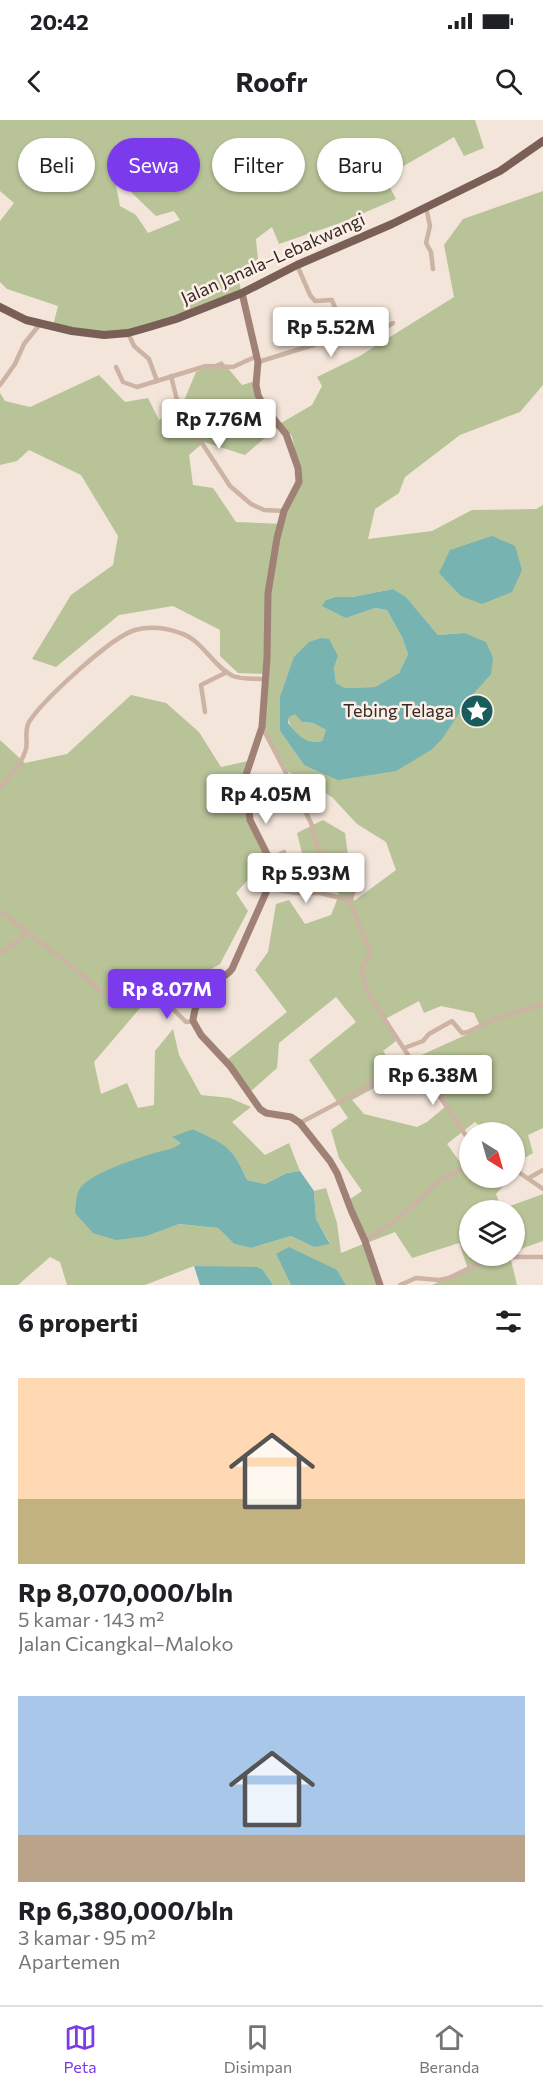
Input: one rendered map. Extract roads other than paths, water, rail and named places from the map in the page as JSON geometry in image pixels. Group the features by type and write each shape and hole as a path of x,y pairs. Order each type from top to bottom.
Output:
{"main road":[{"name":"Jalan Janala–Lebakwangi","path":"0,307 40,324 104,335 128,333 176,319 242,292 426,207 500,171 543,141"}],"street":[{"path":"426,207 430,226 426,243 431,252 433,269"},
{"path":"297,265 315,301 332,300 347,339"},
{"path":"242,292 257,359 258,395 264,407 286,434 298,468 298,482 284,511 277,538 268,593 262,727 248,767 246,790 250,820 270,860 272,873 268,888 232,969 228,975 212,984 197,1003 193,1021 201,1035 230,1066 260,1109 266,1113 291,1117 300,1124 337,1173 380,1285"},
{"path":"116,367 123,382 137,387 206,366 233,367 323,342 327,348 354,336 370,337 393,323"},
{"path":"0,385 11,371 24,344 40,324"},
{"path":"128,333 134,346 149,359 157,381"},
{"path":"171,376 179,408 230,486 251,504 264,510 284,511"},
{"path":"0,787 15,769 26,750 29,723 62,686 121,636 148,628 184,633 227,672 245,678 265,679"},
{"path":"205,712 201,685 227,672"},
{"path":"262,727 315,830 319,849 323,854 340,854 349,861 355,872 357,883 349,900 370,951 361,970 368,993 410,1058 421,1068 459,1125"},
{"path":"270,860 284,852"},
{"path":"268,888 295,893 320,893 349,900"},
{"path":"0,911 99,990 107,993 153,989 190,982 205,981 212,984"},
{"path":"0,954 28,933"},
{"path":"153,989 186,1022 193,1021"},
{"path":"404,1048 423,1041 429,1034 452,1021 462,1033 468,1032 492,1020 543,1004"},
{"path":"300,1124 386,1076 410,1058"},
{"path":"365,1241 400,1217 439,1181 459,1170"},
{"path":"529,1178 543,1170"},
{"path":"525,1176 543,1189"},
{"path":"400,1285 416,1278 439,1280 449,1278 492,1257 543,1257"}],"water":[{"path":"492,536 515,546 522,570 512,592 482,604 461,596 439,573 450,550"},
{"path":"393,589 406,597 438,635 464,633 486,642 493,658 491,674 467,701 442,739 431,750 396,771 338,780 304,765 280,731 280,697 294,657 309,642 321,638 329,639 338,656 334,668 336,683 345,688 375,687 399,673 408,654 402,637 387,610 375,608 346,618 322,606 326,600 335,597 352,597","holes":["295,714 302,722 313,723 326,730 322,741 306,740 288,723 289,717"]},
{"path":"193,1129 227,1148 237,1160 247,1180 265,1184 287,1173 300,1171 314,1191 316,1219 330,1244 314,1247 291,1236 251,1248 234,1244 218,1228 179,1224 147,1236 116,1240 93,1233 75,1213 79,1190 92,1178 123,1164 174,1148 181,1143 172,1137"},
{"path":"289,1247 337,1270 346,1285 291,1285 276,1254"},
{"path":"194,1266 257,1267 263,1270 273,1285 200,1285"}],"place":[{"name":"Tebing Telaga","path":"477,711"}]}
